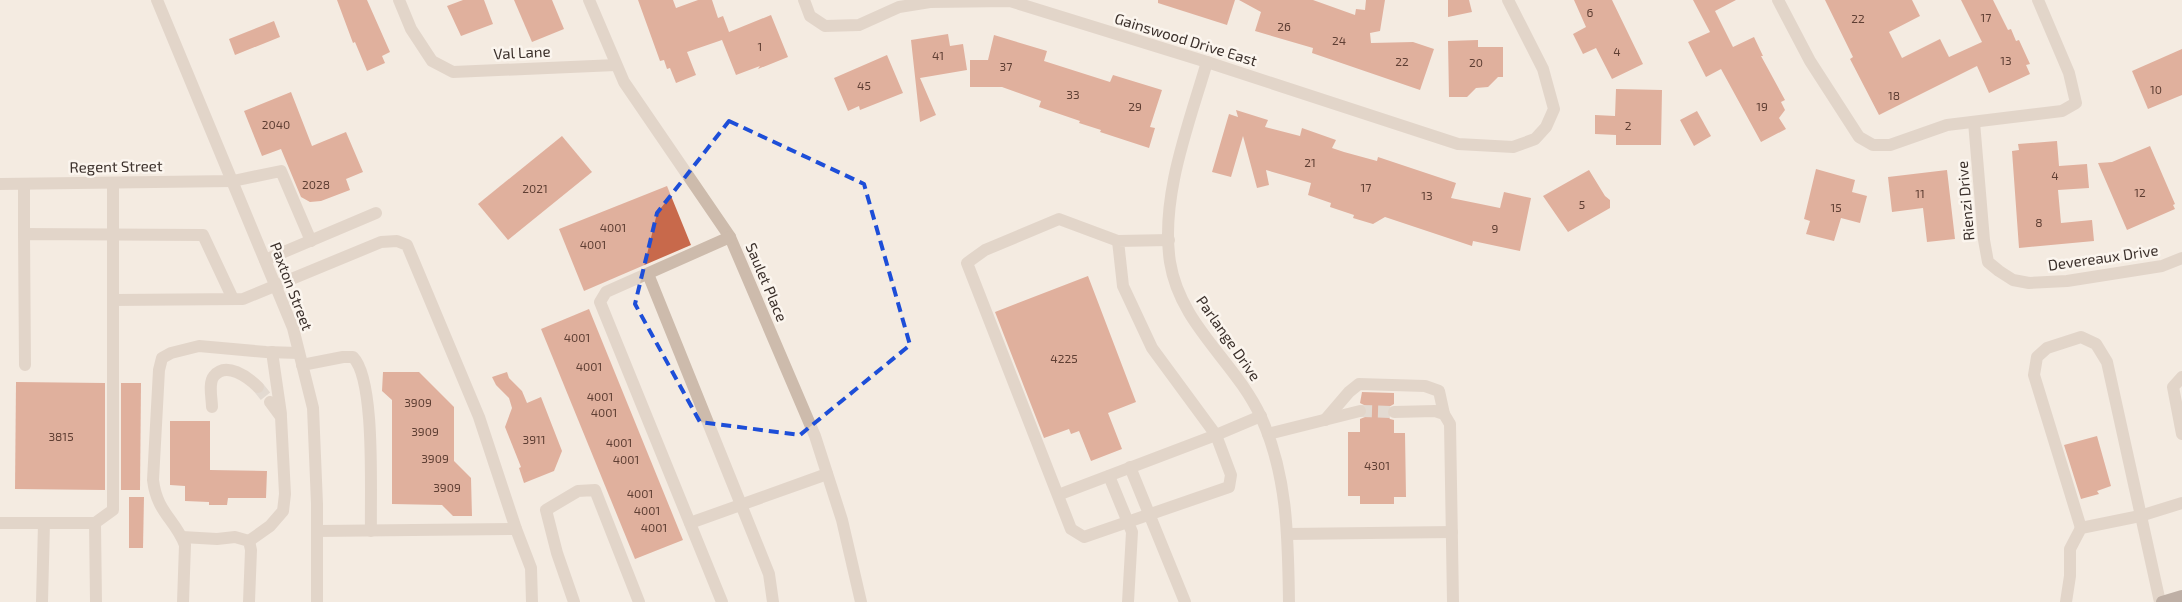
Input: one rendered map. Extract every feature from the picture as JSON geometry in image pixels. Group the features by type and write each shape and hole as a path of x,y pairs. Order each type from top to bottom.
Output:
{"main road":[{"path":"2161,602 2182,596"}],"street":[{"name":"Paxton Street","path":"157,0 293,328 313,408 317,602"},
{"name":"Val Lane","path":"399,0 411,29 432,61 453,72 616,64"},
{"name":"Saulet Place","path":"590,0 624,82 730,237 815,436 842,520 861,602"},
{"name":"Gainswood Drive East","path":"804,0 810,16 825,26 859,25 899,7 930,2 1010,1 1207,62 1458,144 1513,147 1535,139 1546,127 1554,110 1543,69 1508,0"},
{"path":"1778,0 1810,61 1859,138 1873,145 1890,145 1946,125 2062,111 2076,103 2069,73 2038,0"},
{"name":"Parlange Drive","path":"1207,62 1178,161 1169,219 1170,260 1175,284 1187,310 1205,338 1241,383 1261,416 1276,456 1285,496 1288,534 1289,602"},
{"name":"Rienzi Drive","path":"1974,122 1984,240 1988,262 1999,271"},
{"name":"Regent Street","path":"0,184 233,181 281,171 311,241"},
{"path":"0,523 95,523 112,510 113,182"},
{"path":"24,184 25,365"},
{"path":"265,260 376,213"},
{"path":"1118,240 1123,286 1152,348 1216,435 1231,475 1229,487 1084,537 1071,529 967,264 985,250 1059,219 1118,240 1170,240"},
{"path":"24,234 203,235 233,299"},
{"path":"722,602 600,302 606,292 730,237"},
{"path":"113,300 242,299 381,242 397,241 407,245 479,417 516,529 532,568 532,602"},
{"name":"Devereaux Drive","path":"1999,271 2013,280 2029,282 2067,281 2162,266 2182,258"},
{"path":"648,274 769,574 773,602"},
{"path":"2066,602 2070,576 2070,549 2081,528 2034,375 2037,357 2047,348 2081,336 2096,344 2107,362 2140,516 2161,602"},
{"path":"183,602 185,545 182,537 166,516 155,495 154,471 159,370 162,358 171,353 199,346 272,352 300,359 353,357 359,363 369,412 371,531"},
{"path":"249,541 270,526 282,510 285,494 282,417 272,352"},
{"path":"212,407 211,383 213,376 222,371 230,370 241,374 258,387"},
{"path":"2182,377 2173,387 2182,434"},
{"path":"1325,420 1349,392 1359,384 1426,386 1439,391 1444,414 1450,424 1453,602"},
{"path":"270,402 282,417"},
{"path":"1268,434 1360,411"},
{"path":"1394,412 1435,411 1444,414"},
{"path":"1058,495 1261,416"},
{"path":"1130,467 1185,602"},
{"path":"690,523 827,474"},
{"path":"1109,476 1132,532 1128,602"},
{"path":"574,602 557,553 546,510 578,491 595,490 638,602"},
{"path":"2081,528 2140,516 2182,502"},
{"path":"42,602 44,523"},
{"path":"95,523 96,602"},
{"path":"317,531 516,529"},
{"path":"1288,534 1452,532"},
{"path":"182,537 217,539 235,537 249,541"},
{"path":"249,541 251,550 249,602"}],"highlighted area":[{"path":"729,121 864,184 910,345 800,435 700,422 635,304 657,213"}],"building":[{"path":"337,0 367,0 390,52 382,56 385,63 367,71 355,42 353,43"},
{"path":"463,0 484,0 493,24 461,36 447,6"},
{"path":"514,0 552,0 564,29 532,42"},
{"path":"638,0 673,0 676,8 698,0 712,0 718,18 723,16 729,32 771,15 788,57 758,69 760,66 736,75 722,40 687,52 696,75 676,83 670,68 667,69 664,60 660,61"},
{"path":"1158,0 1235,0 1227,25 1158,3"},
{"path":"1239,0 1313,0 1355,15 1356,9 1365,10 1366,0 1385,0 1380,31 1370,33 1371,43 1413,42 1434,49 1420,90 1312,53 1313,48 1255,31 1261,12"},
{"path":"1448,0 1469,0 1472,12 1448,17"},
{"path":"1574,0 1612,0 1643,64 1612,79 1596,48 1583,54 1573,34 1586,27"},
{"path":"1693,0 1736,0 1715,11 1733,47 1754,37 1763,56 1761,56 1785,100 1781,102 1785,110 1779,118 1786,129 1761,142 1721,69 1706,77 1688,42 1710,32"},
{"path":"1825,0 1912,0 1920,16 1889,32 1902,58 1940,39 1949,57 1982,42 1961,0 1993,0 2008,30 2011,29 2016,41 2019,40 2030,64 2026,65 2030,74 1989,93 1977,66 1879,115 1850,59 1853,57"},
{"path":"274,21 280,37 235,55 229,39"},
{"path":"948,34 950,46 963,44 967,70 920,78 936,115 920,122 911,40"},
{"path":"994,35 1047,51 1044,61 1110,82 1113,75 1162,90 1150,127 1155,128 1149,148 1100,132 1101,130 1079,123 1080,121 1039,107 1041,101 1002,87 970,87 970,60 988,60"},
{"path":"1478,40 1478,47 1503,47 1503,77 1498,77 1488,87 1476,88 1467,97 1449,97 1448,41"},
{"path":"2182,49 2182,95 2148,109 2132,71"},
{"path":"887,55 903,93 860,110 859,106 848,111 834,78"},
{"path":"1616,89 1662,90 1661,145 1616,145 1616,135 1595,134 1595,115 1615,116"},
{"path":"291,92 312,146 346,132 363,172 346,179 350,190 321,201 310,202 301,197 281,149 262,156 244,111"},
{"path":"1236,110 1268,120 1265,127 1300,136 1302,128 1336,140 1332,148 1377,161 1378,157 1456,183 1451,198 1500,208 1504,192 1531,198 1520,251 1473,241 1472,246 1385,217 1373,224 1353,218 1354,215 1330,207 1331,203 1308,195 1311,183 1266,170 1269,185 1257,188 1243,136 1231,177 1212,172 1229,114 1238,117"},
{"path":"1697,111 1711,136 1694,146 1680,120"},
{"path":"562,136 592,172 508,240 478,204"},
{"path":"2057,141 2059,166 2087,164 2089,188 2058,190 2061,223 2092,220 2094,241 2019,248 2012,151 2019,150 2018,144"},
{"path":"2150,146 2175,204 2173,205 2175,209 2127,230 2098,163 2112,162"},
{"path":"1816,169 1855,180 1852,192 1867,196 1860,223 1841,218 1834,241 1806,234 1810,221 1804,219"},
{"path":"1589,170 1605,196 1610,200 1610,208 1568,232 1543,196"},
{"path":"1947,170 1955,239 1927,242 1923,208 1892,212 1888,177"},
{"path":"667,186 691,245 584,291 559,229"},
{"path":"1088,276 1136,402 1108,413 1122,449 1091,461 1079,431 1071,434 1069,429 1044,438 995,312"},
{"path":"589,309 683,540 635,559 541,329"},
{"path":"383,372 419,372 454,407 454,461 471,478 472,516 453,516 442,505 392,504 392,400 382,391"},
{"path":"507,372 509,378 522,391 527,403 541,397 562,451 554,471 524,483 519,468 521,467 505,427 512,408 509,398 496,385 492,377"},
{"path":"16,382 105,383 105,490 15,489"},
{"path":"121,383 141,383 140,490 121,490"},
{"path":"1362,392 1394,393 1394,404 1387,408 1386,413 1390,419 1394,420 1394,433 1405,433 1406,497 1394,497 1394,504 1360,504 1360,496 1348,496 1348,432 1360,432 1360,419 1368,413 1366,406 1360,403"},
{"path":"170,421 210,421 210,470 267,471 266,498 228,498 227,505 209,505 209,502 185,501 185,486 170,485"},
{"path":"2097,436 2111,486 2097,491 2099,494 2081,499 2064,445"},
{"path":"129,497 144,497 143,548 129,548"}],"tunnel":[{"path":"258,387 270,402"},
{"path":"1360,411 1394,412"}]}
